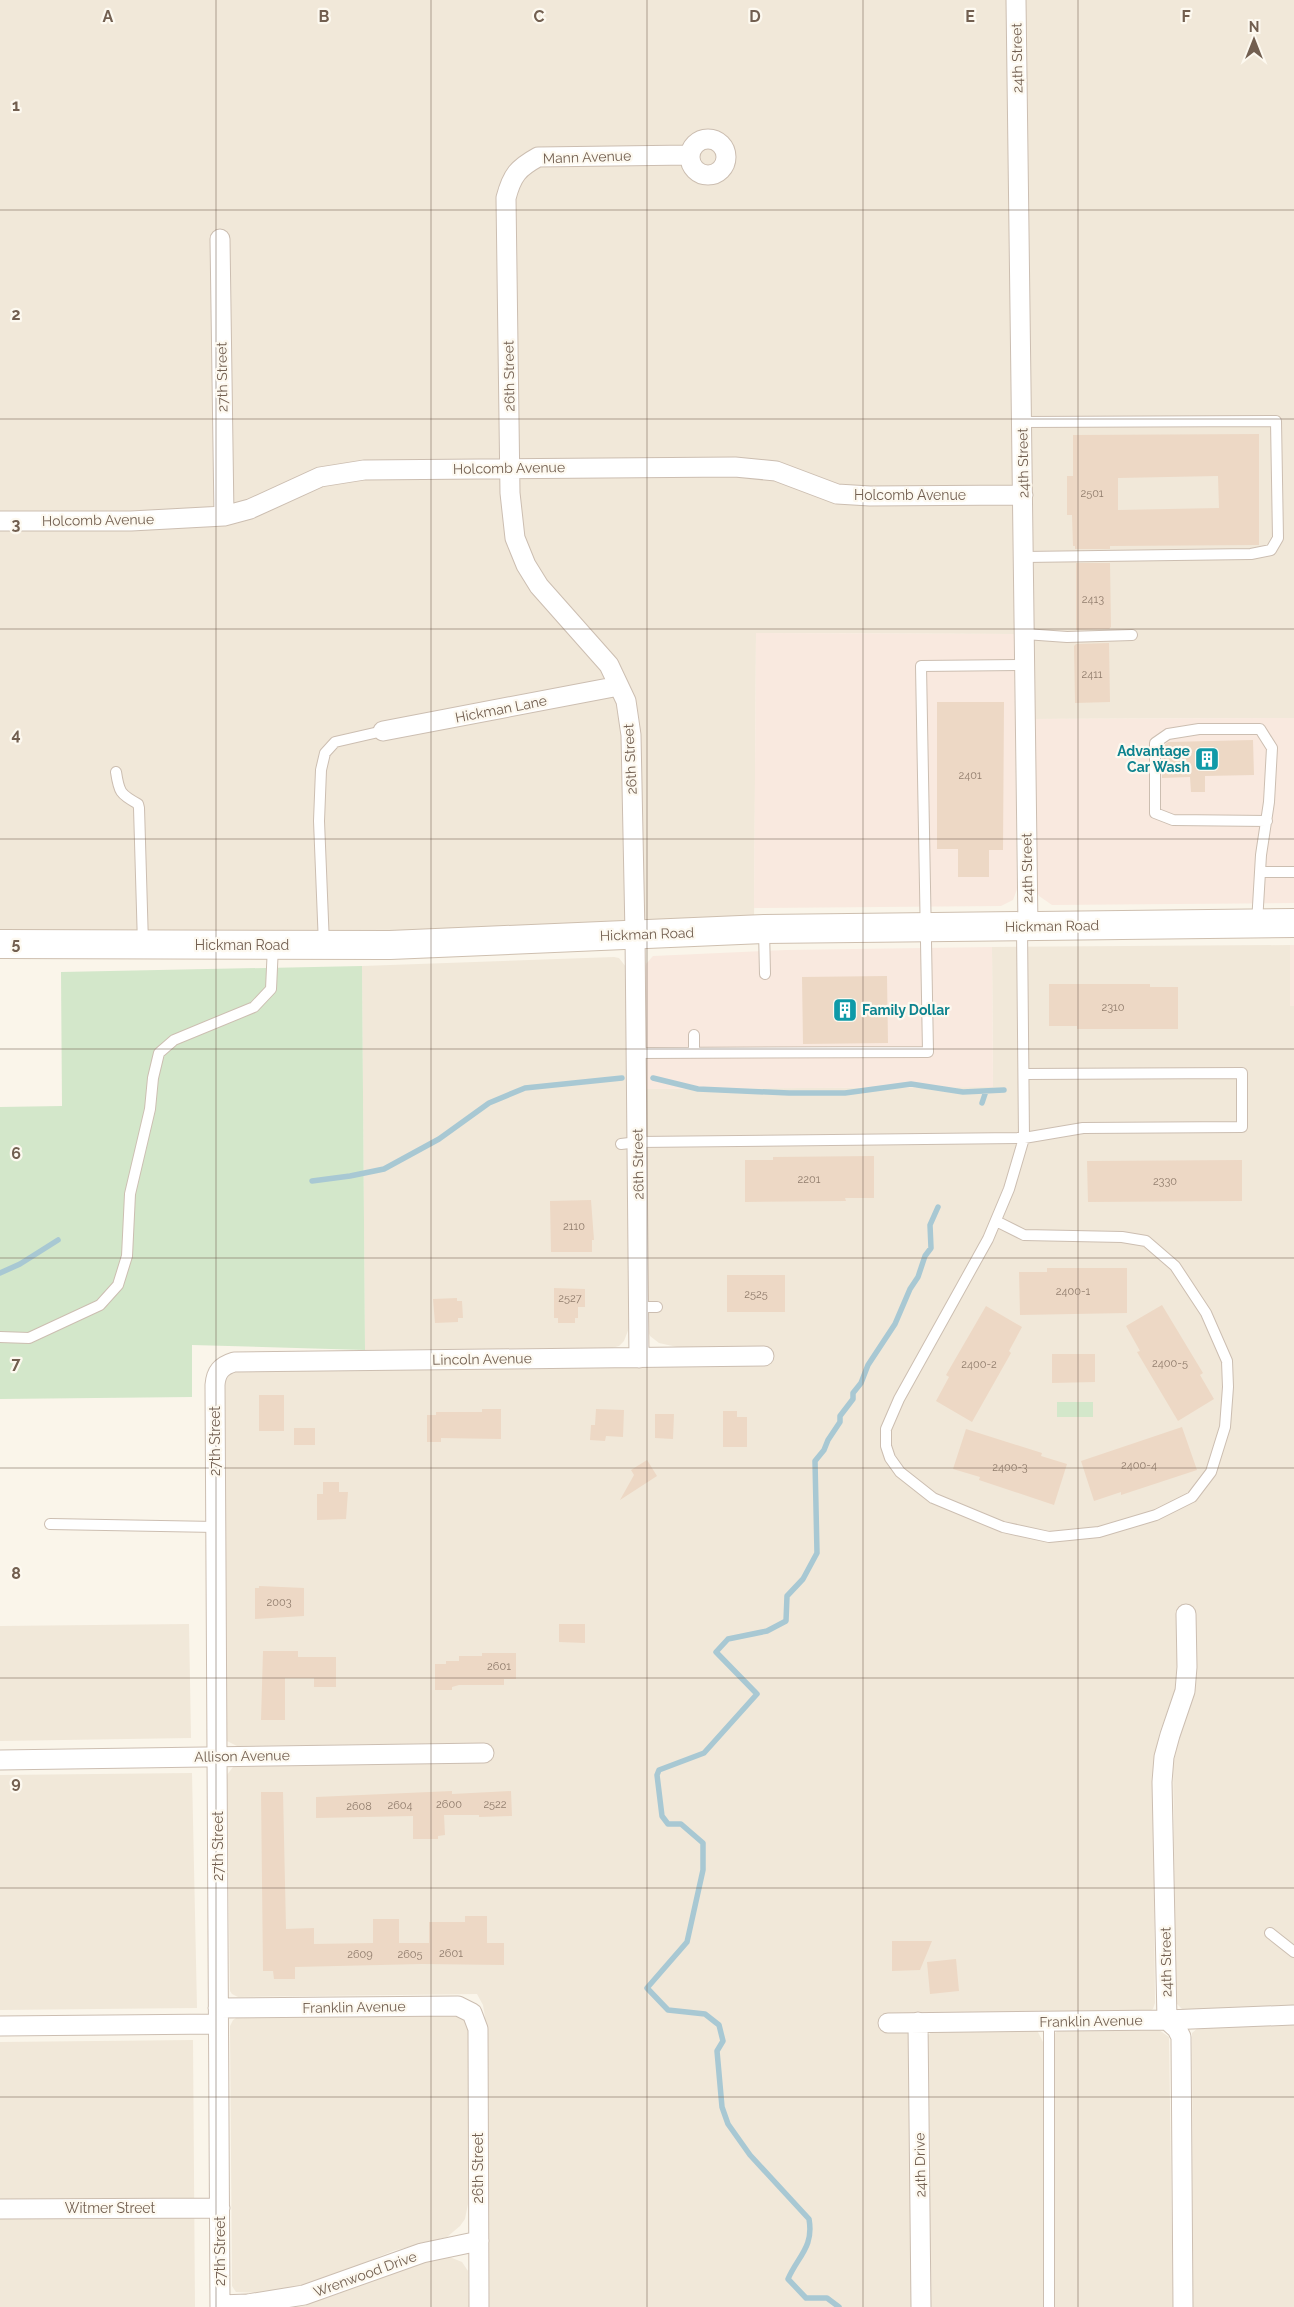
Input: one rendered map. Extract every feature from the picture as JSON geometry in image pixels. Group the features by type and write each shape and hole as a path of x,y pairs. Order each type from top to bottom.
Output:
{"main road":[{"name":"Hickman Road","path":"0,944 390,945 764,929 1294,923"}],"street":[{"name":"24th Street","path":"1016,0 1025,634 1025,927"},
{"name":"Mann Avenue","path":"506,198 510,181 522,166 538,157 552,155 690,155"},
{"name":"26th Street","path":"506,198 510,468 515,538 526,565 539,586 609,665 626,701 631,735 636,1053 630,1143 648,1307 639,1358"},
{"name":"27th Street","path":"220,239 224,516"},
{"name":"Holcomb Avenue","path":"0,521 131,521 224,516 250,509 320,477 364,470 735,467 776,471 837,494 870,496 1023,495"},
{"name":"Hickman Lane","path":"383,731 619,686"},
{"name":"Lincoln Avenue","path":"215,1385 219,1369 226,1364 234,1362 764,1356"},
{"name":"27th Street","path":"215,1385 220,2306"},
{"name":"24th Street","path":"1167,2020 1162,1782 1168,1742 1185,1691 1187,1667 1186,1614"},
{"name":"Allison Avenue","path":"0,1760 484,1752"},
{"name":"Franklin Avenue","path":"0,2026 458,2006 472,2013 478,2029"},
{"name":"Franklin Avenue","path":"888,2023 1167,2020 1293,2016"},
{"path":"1167,2020 1177,2029 1181,2037 1183,2307"},
{"name":"24th Drive","path":"918,2022 921,2307"},
{"name":"26th Street","path":"478,2029 479,2307"},
{"name":"Witmer Street","path":"0,2209 220,2208"},
{"name":"Wrenwood Drive","path":"220,2306 248,2304 304,2295 422,2253 479,2240"}],"lane":[{"path":"1022,422 1276,421 1278,528 1278,538 1271,550 1251,554 1024,557"},
{"path":"1025,634 1067,637 1132,635"},
{"path":"636,1053 766,1048 928,1052 922,666 1025,665"},
{"path":"1257,924 1262,872 1261,855 1266,820 1272,748 1260,729 1199,729 1168,734 1155,743 1155,813 1173,820 1266,820"},
{"path":"324,946 318,821 321,770 325,753 335,742 383,731"},
{"path":"116,772 118,789 124,796 138,804 139,808 144,945"},
{"path":"1262,872 1294,872"},
{"path":"996,1221 1024,1235 1122,1237 1146,1241 1175,1266 1206,1313 1227,1361 1228,1387 1225,1427 1211,1472 1192,1496 1156,1515 1099,1532 1050,1537 1003,1527 933,1498 900,1472 890,1458 886,1446 886,1429 890,1420 996,1221 1009,1189 1024,1138 1025,927"},
{"path":"764,929 765,974"},
{"path":"0,1338 29,1338 100,1305 118,1285 127,1256 130,1194 150,1110 153,1078 159,1052 174,1040 254,1007 271,989 273,945"},
{"path":"694,1036 694,1052"},
{"path":"630,1143 1024,1138 1083,1128 1242,1128 1242,1073 1024,1074"},
{"path":"50,1524 216,1527"},
{"path":"1270,1933 1294,1952"},
{"path":"1049,2021 1049,2307"}],"shaded area":[{"path":"0,0 1294,0 1294,718 1026,719 1025,634 756,633 754,930 0,944"},
{"path":"756,633 1014,634 1017,889 1013,900 1001,906 754,908"},
{"path":"1294,718 1294,903 1052,905 1039,896 1037,891 1035,719"},
{"path":"1290,945 1290,1005 1294,1006 1294,2011 1184,2011 1176,2003 1173,1765 1180,1733 1194,1692 1196,1613 1176,1613 1177,1663 1175,1690 1160,1731 1153,1766 1155,2003 1153,2009 1147,2012 882,2014 882,2030 905,2030 909,2034 913,2307 487,2307 485,2017 483,2005 477,1994 238,1997 230,1991 227,1775 233,1767 484,1762 483,1743 237,1746 227,1741 225,1380 234,1370 763,1347 677,1347 659,1343 650,1336 648,1331 645,1089 993,1087 992,947"},
{"path":"1290,945 1294,945 1294,1006 1290,1006"},
{"path":"992,947 993,1087 645,1089 644,969 653,956 786,950"},
{"path":"619,958 626,967 631,1315 624,1341 619,1346 612,1348 365,1350 362,966"},
{"path":"189,1624 191,1738 0,1741 0,1626"},
{"path":"192,1773 197,2008 0,2010 0,1775"},
{"path":"460,2015 468,2023 468,2204 465,2219 460,2226 447,2237 393,2251 308,2286 261,2293 236,2292 232,2286 230,2026 233,2020 238,2017"},
{"path":"1294,2022 1294,2307 1193,2307 1192,2033 1199,2027"},
{"path":"1037,2030 1045,2046 1045,2307 927,2307 927,2037 932,2031"},
{"path":"1058,2030 1159,2030 1169,2037 1173,2307 1052,2307 1053,2036"},
{"path":"193,2040 195,2307 0,2307 0,2042"},
{"path":"447,2256 462,2262 468,2271 469,2307 287,2307 326,2298 396,2268"}],"green space":[{"path":"362,966 365,1350 192,1345 192,1397 0,1399 0,1107 62,1106 61,972"},
{"path":"1057,1402 1093,1402 1093,1417 1057,1417"}],"building":[{"path":"1259,434 1259,545 1110,546 1110,549 1075,549 1075,546 1073,546 1072,515 1067,515 1067,476 1073,476 1073,435","holes":["1218,476 1219,508 1118,510 1118,478"]},
{"path":"1076,563 1110,563 1111,627 1109,629 1076,630"},
{"path":"1109,643 1110,702 1075,703 1074,646 1076,644"},
{"path":"937,702 1004,702 1003,850 989,850 989,877 958,877 958,849 937,849"},
{"name":"Advantage Car Wash","path":"1253,740 1254,775 1205,776 1205,792 1191,792 1190,777 1162,778 1162,747 1168,742"},
{"name":"Family Dollar","path":"887,976 888,1043 803,1044 802,977"},
{"path":"1049,984 1150,984 1150,987 1178,987 1178,1029 1077,1029 1077,1026 1049,1026"},
{"path":"874,1156 874,1198 845,1198 846,1201 745,1202 745,1160 773,1160 773,1157"},
{"path":"1242,1160 1242,1201 1088,1202 1087,1161"},
{"path":"591,1200 594,1240 592,1240 592,1252 551,1252 550,1201"},
{"path":"1047,1268 1127,1268 1127,1313 1020,1315 1019,1272 1047,1272"},
{"path":"727,1275 785,1275 785,1312 727,1312"},
{"path":"554,1288 585,1289 585,1307 578,1307 578,1318 575,1318 575,1323 558,1323 558,1318 554,1318"},
{"path":"457,1298 457,1301 462,1301 463,1318 458,1318 458,1322 435,1323 433,1299"},
{"path":"1162,1305 1203,1373 1200,1375 1214,1399 1178,1421 1137,1352 1140,1351 1126,1326"},
{"path":"986,1306 1022,1327 1009,1351 1011,1353 972,1422 936,1401 949,1377 946,1375"},
{"path":"1052,1354 1095,1354 1095,1382 1052,1383"},
{"path":"259,1395 284,1395 284,1431 259,1431"},
{"path":"482,1409 501,1409 501,1439 441,1438 441,1442 427,1442 427,1415 436,1415 436,1412 482,1412"},
{"path":"596,1409 624,1410 623,1437 606,1436 605,1441 590,1440 591,1425 595,1425"},
{"path":"723,1411 737,1411 737,1417 747,1417 747,1447 723,1447"},
{"path":"655,1414 674,1414 673,1439 655,1438"},
{"path":"1182,1427 1197,1470 1121,1495 1121,1492 1094,1501 1081,1461"},
{"path":"294,1428 315,1428 315,1445 294,1445"},
{"path":"966,1429 1042,1453 1041,1456 1067,1464 1054,1505 979,1480 980,1477 953,1469"},
{"path":"647,1460 657,1476 620,1500 634,1475 631,1470"},
{"path":"323,1482 339,1482 339,1492 348,1492 346,1519 317,1520 317,1494 323,1494"},
{"path":"259,1586 304,1588 304,1616 255,1619 255,1588 259,1588"},
{"path":"559,1624 585,1624 585,1643 559,1642"},
{"path":"263,1651 298,1651 298,1657 336,1657 336,1687 314,1687 314,1678 285,1678 285,1720 261,1720"},
{"path":"482,1653 516,1653 516,1679 504,1679 504,1685 459,1685 452,1687 452,1690 435,1690 435,1664 446,1664 446,1661 459,1661 459,1656 482,1656"},
{"path":"452,1791 452,1794 511,1791 512,1816 444,1815 445,1835 438,1836 438,1839 413,1839 413,1816 316,1818 316,1797"},
{"path":"261,1792 283,1792 286,1929 314,1928 314,1944 373,1943 373,1919 399,1919 399,1943 429,1943 429,1922 465,1922 465,1916 487,1916 487,1943 504,1943 504,1965 422,1964 295,1967 295,1979 274,1979 273,1971 263,1971"},
{"path":"892,1941 932,1941 920,1970 892,1971"},
{"path":"956,1959 959,1991 930,1994 927,1962"}],"waterway":[{"path":"312,1181 384,1169 439,1139 489,1103 525,1088 622,1078"},
{"path":"653,1078 698,1089 789,1093 845,1093 911,1084 963,1092 1004,1090"},
{"path":"982,1103 986,1091"},
{"path":"839,2307 827,2298 806,2298 788,2279 807,2244 810,2229 809,2219 750,2155 728,2124 722,2107 717,2051 723,2041 719,2025 705,2014 668,2010 647,1988 687,1942 703,1870 703,1843 681,1824 668,1824 662,1816 657,1775 659,1770 704,1753 757,1694 716,1652 728,1639 767,1631 786,1621 787,1596 803,1579 817,1553 815,1461 824,1450 840,1422 840,1416 853,1399 853,1393 861,1383 868,1365 895,1324 910,1289 918,1277 925,1256 931,1248 930,1225 938,1207"},
{"path":"0,1273 20,1264 58,1240"}],"place":[{"name":"Advantage Car Wash","path":"1207,759"},
{"name":"Family Dollar","path":"845,1010"}]}
